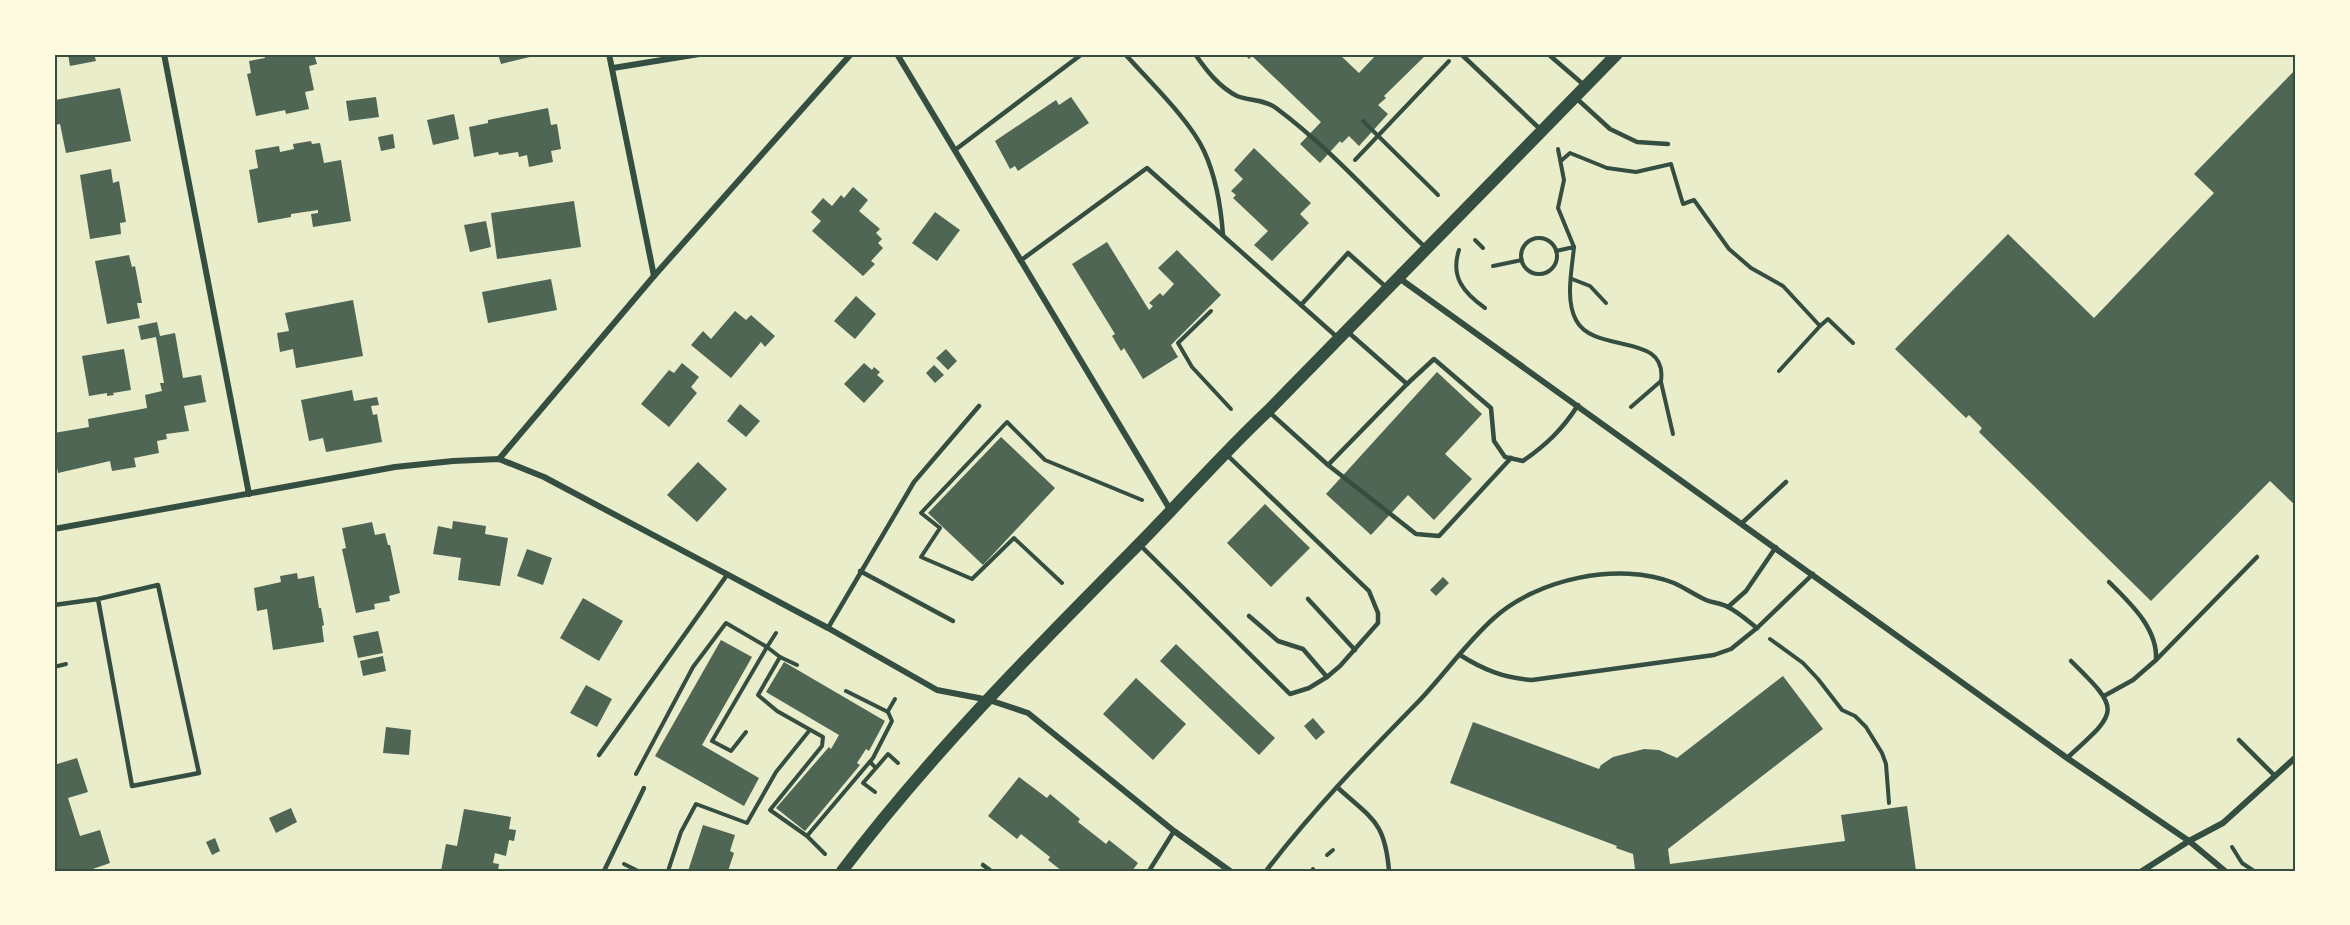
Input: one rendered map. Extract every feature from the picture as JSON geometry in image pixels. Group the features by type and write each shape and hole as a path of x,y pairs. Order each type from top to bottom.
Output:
{"main road":[{"path":"842,871 960,728 1172,511 1224,453 1399,278 1617,54"}],"street":[{"path":"165,54 249,494"},
{"path":"609,54 654,276"},
{"path":"613,68 699,54"},
{"path":"499,459 654,276 851,54"},
{"path":"897,54 1172,511"},
{"path":"1399,278 2067,758 2189,841 2225,871"},
{"path":"54,529 395,467 499,459 544,477 828,628 938,690 989,700 1028,713 1174,831 1230,871"},
{"path":"2142,871 2189,841 2223,823 2296,757"}],"lane":[{"path":"955,150 1082,54"},
{"path":"1125,54 1190,129 1204,151 1221,208 1223,236"},
{"path":"1195,54 1210,76 1238,96 1257,99 1275,106 1427,249"},
{"path":"1461,54 1542,131"},
{"path":"1548,54 1586,86"},
{"path":"1575,97 1610,129 1637,142 1668,144"},
{"path":"1020,261 1147,168 1301,305 1407,384"},
{"path":"1301,305 1348,253 1388,289"},
{"path":"1329,465 1434,359 1491,408 1494,441 1505,457 1523,460 1543,447 1565,425 1578,405"},
{"path":"828,628 914,482 979,406"},
{"path":"1268,411 1329,465 1416,534 1439,536 1511,458"},
{"path":"1139,544 1290,694 1309,688 1327,677 1355,650 1377,623 1378,613 1369,591 1224,453"},
{"path":"1742,523 1786,482"},
{"path":"1728,607 1746,591 1776,547"},
{"path":"2104,696 2133,680 2156,660 2257,557"},
{"path":"860,571 953,621"},
{"path":"1266,871 1300,827 1431,689 1495,616 1524,597 1554,584 1582,576 1612,574 1642,576 1673,583 1707,601 1728,607 1757,628"},
{"path":"1460,655 1497,675 1510,679 1532,680 1714,655 1731,649 1757,628 1813,574"},
{"path":"599,755 727,575"},
{"path":"2109,582 2144,621 2153,640 2156,660"},
{"path":"54,605 98,599 158,585 199,773 132,786 98,599"},
{"path":"1308,599 1355,650"},
{"path":"1249,616 1278,641 1303,649 1327,677"},
{"path":"2067,758 2094,734 2107,718 2109,705 2104,696 2071,661"},
{"path":"2239,740 2275,776"},
{"path":"1337,787 1376,822 1387,849 1389,871"},
{"path":"604,871 644,788"},
{"path":"1149,871 1174,831"},
{"path":"983,865 991,871"}],"path":[{"path":"1345,170 1451,58"},
{"path":"1363,121 1438,195"},
{"path":"1558,149 1562,160 1564,180 1558,208 1574,247 1572,311 1583,330 1594,337 1631,344 1648,351 1658,360 1673,434"},
{"path":"1562,160 1570,153 1606,168 1636,172 1671,164 1683,204 1694,200 1729,249 1751,268 1783,286 1820,326"},
{"path":"1534,238 1548,240 1556,251 1554,265 1544,273 1530,271 1522,260 1524,247 1534,238"},
{"path":"1475,240 1483,248"},
{"path":"1556,251 1574,247"},
{"path":"1459,250 1455,261 1459,283 1467,295 1485,308"},
{"path":"1493,266 1522,260"},
{"path":"1572,279 1590,286 1606,303"},
{"path":"1211,311 1178,343 1192,367 1231,409"},
{"path":"1779,371 1828,319 1853,343"},
{"path":"1631,407 1661,381"},
{"path":"1062,583 1014,538 972,579 921,557 940,528 921,513 1007,422 1045,460 1142,500"},
{"path":"636,774 693,667 726,622 780,657 797,665"},
{"path":"746,732 731,752 712,741 776,633"},
{"path":"1770,639 1803,663 1842,710 1855,716 1866,727 1886,764 1889,803"},
{"path":"780,657 758,694 777,711 823,737 822,746 770,810 807,836 825,854"},
{"path":"54,667 66,664"},
{"path":"807,836 870,762 892,721 888,712 846,691"},
{"path":"888,712 895,699"},
{"path":"668,871 681,832 696,804 747,823 776,772 810,730"},
{"path":"875,792 863,783 888,754 898,763"},
{"path":"870,762 876,768"},
{"path":"2232,847 2242,863 2254,871"},
{"path":"1327,855 1333,850"}],"building":[{"path":"68,54 94,54 96,61 70,66"},
{"path":"264,54 314,54 317,64 309,66 314,90 305,92 309,109 286,114 285,110 256,116 247,74 251,73 249,61 265,58"},
{"path":"498,54 538,54 538,55 501,64"},
{"path":"1244,54 1339,54 1359,73 1375,54 1427,54 1384,96 1386,98 1378,105 1388,114 1359,146 1349,136 1342,143 1340,141 1320,163 1300,144 1321,122 1252,56 1249,59"},
{"path":"2296,69 2296,506 2270,481 2151,601 1979,432 1982,428 1969,415 1966,418 1895,349 2008,234 2094,318 2214,193 2194,174"},
{"path":"120,88 131,141 66,153 60,124 54,125 55,100"},
{"path":"376,97 379,117 349,121 346,101"},
{"path":"1071,97 1089,123 1018,171 1015,166 1010,169 995,141 1056,100 1059,105"},
{"path":"548,108 551,125 557,124 561,149 551,151 553,162 529,167 527,155 519,157 518,152 499,155 498,152 474,157 469,127 488,123 488,120"},
{"path":"454,114 459,139 433,145 427,120"},
{"path":"393,134 395,148 381,151 378,137"},
{"path":"311,141 312,144 320,143 324,163 341,160 351,221 313,227 311,214 318,213 318,210 291,214 291,217 258,223 249,170 258,168 255,150 279,146 280,152 294,149 293,144"},
{"path":"1254,148 1311,203 1300,214 1309,223 1272,261 1254,245 1268,231 1233,198 1236,195 1231,191 1243,179 1234,170"},
{"path":"111,169 113,183 119,181 126,222 120,223 121,234 90,239 80,175"},
{"path":"853,187 868,200 859,211 880,229 876,233 882,239 878,243 883,248 871,261 875,264 863,276 812,231 821,221 811,212 823,198 832,206 841,195 844,198"},
{"path":"574,201 581,247 497,259 491,213"},
{"path":"935,212 960,230 937,261 912,243"},
{"path":"486,221 491,247 470,252 464,225"},
{"path":"1107,242 1149,310 1153,306 1149,303 1160,293 1163,296 1174,284 1158,268 1177,250 1221,295 1171,345 1178,357 1143,379 1124,348 1121,351 1112,336 1115,334 1072,264"},
{"path":"129,255 132,267 135,266 142,303 137,303 140,318 107,324 95,261"},
{"path":"551,279 557,310 488,323 482,292"},
{"path":"856,296 876,314 855,339 834,321"},
{"path":"353,300 363,356 296,368 293,349 280,352 277,333 289,331 285,313"},
{"path":"735,311 746,320 751,315 775,336 765,347 761,342 731,378 691,345 703,331 711,339"},
{"path":"157,322 160,336 175,333 183,378 201,375 206,402 184,406 189,431 166,434 167,439 157,441 159,453 134,458 136,467 112,471 110,461 58,473 54,433 89,427 88,419 147,408 145,395 162,391 160,383 164,383 156,337 141,340 138,326"},
{"path":"124,349 131,390 107,396 107,393 89,396 82,356"},
{"path":"946,349 957,361 948,370 936,358"},
{"path":"682,363 699,377 691,387 697,393 669,427 641,404 669,370 674,373"},
{"path":"864,363 872,370 874,367 880,372 877,375 884,381 864,403 844,384"},
{"path":"934,365 944,375 935,383 926,373"},
{"path":"1437,372 1482,414 1445,454 1472,479 1434,520 1408,495 1371,535 1326,494"},
{"path":"352,390 354,401 377,397 379,405 371,406 373,415 377,414 382,442 326,452 323,438 309,441 301,400"},
{"path":"740,404 760,421 746,437 727,421"},
{"path":"1001,437 1055,488 983,565 928,513"},
{"path":"698,462 727,489 697,522 667,495"},
{"path":"1265,504 1310,548 1271,587 1227,543"},
{"path":"453,521 486,526 485,534 508,538 500,586 458,580 461,558 433,554 438,526 452,529"},
{"path":"372,522 375,535 385,533 388,545 390,545 400,593 389,596 390,601 374,604 375,609 356,613 342,549 346,548 342,528"},
{"path":"527,549 552,558 543,585 517,576"},
{"path":"297,573 298,579 314,576 324,625 322,626 324,642 273,650 267,609 257,611 254,588 281,582 280,576"},
{"path":"1443,577 1449,583 1436,596 1430,590"},
{"path":"583,598 623,621 599,661 560,638"},
{"path":"378,631 383,653 358,658 353,636"},
{"path":"721,640 752,657 702,745 759,778 744,806 655,756"},
{"path":"1176,644 1275,738 1259,755 1160,661"},
{"path":"383,656 386,671 363,676 360,661"},
{"path":"784,662 885,721 869,751 866,749 857,763 860,765 805,831 776,808 829,747 831,749 839,735 766,692"},
{"path":"1783,676 1823,729 1668,849 1670,864 1845,841 1841,815 1907,806 1916,871 1630,871 1635,869 1633,854 1616,848 1617,846 1450,783 1473,722 1599,769 1613,757 1644,749 1659,750 1677,758"},
{"path":"1136,678 1186,724 1153,760 1103,714"},
{"path":"586,685 612,699 597,727 570,713"},
{"path":"1313,718 1325,732 1316,740 1304,726"},
{"path":"386,727 411,730 409,755 383,753"},
{"path":"77,758 88,792 68,798 80,836 100,830 110,863 87,871 54,871 54,765"},
{"path":"1019,777 1047,798 1050,794 1080,819 1078,822 1106,844 1109,840 1138,863 1132,871 1062,871 1048,860 1050,857 1021,834 1017,839 988,816"},
{"path":"291,808 297,822 276,833 269,818"},
{"path":"464,809 511,817 509,829 516,830 514,841 509,840 506,856 495,853 493,863 499,864 498,871 441,871 446,844 457,846"},
{"path":"703,825 735,835 730,851 734,853 728,871 688,871"},
{"path":"215,838 220,851 212,855 206,842"}]}
